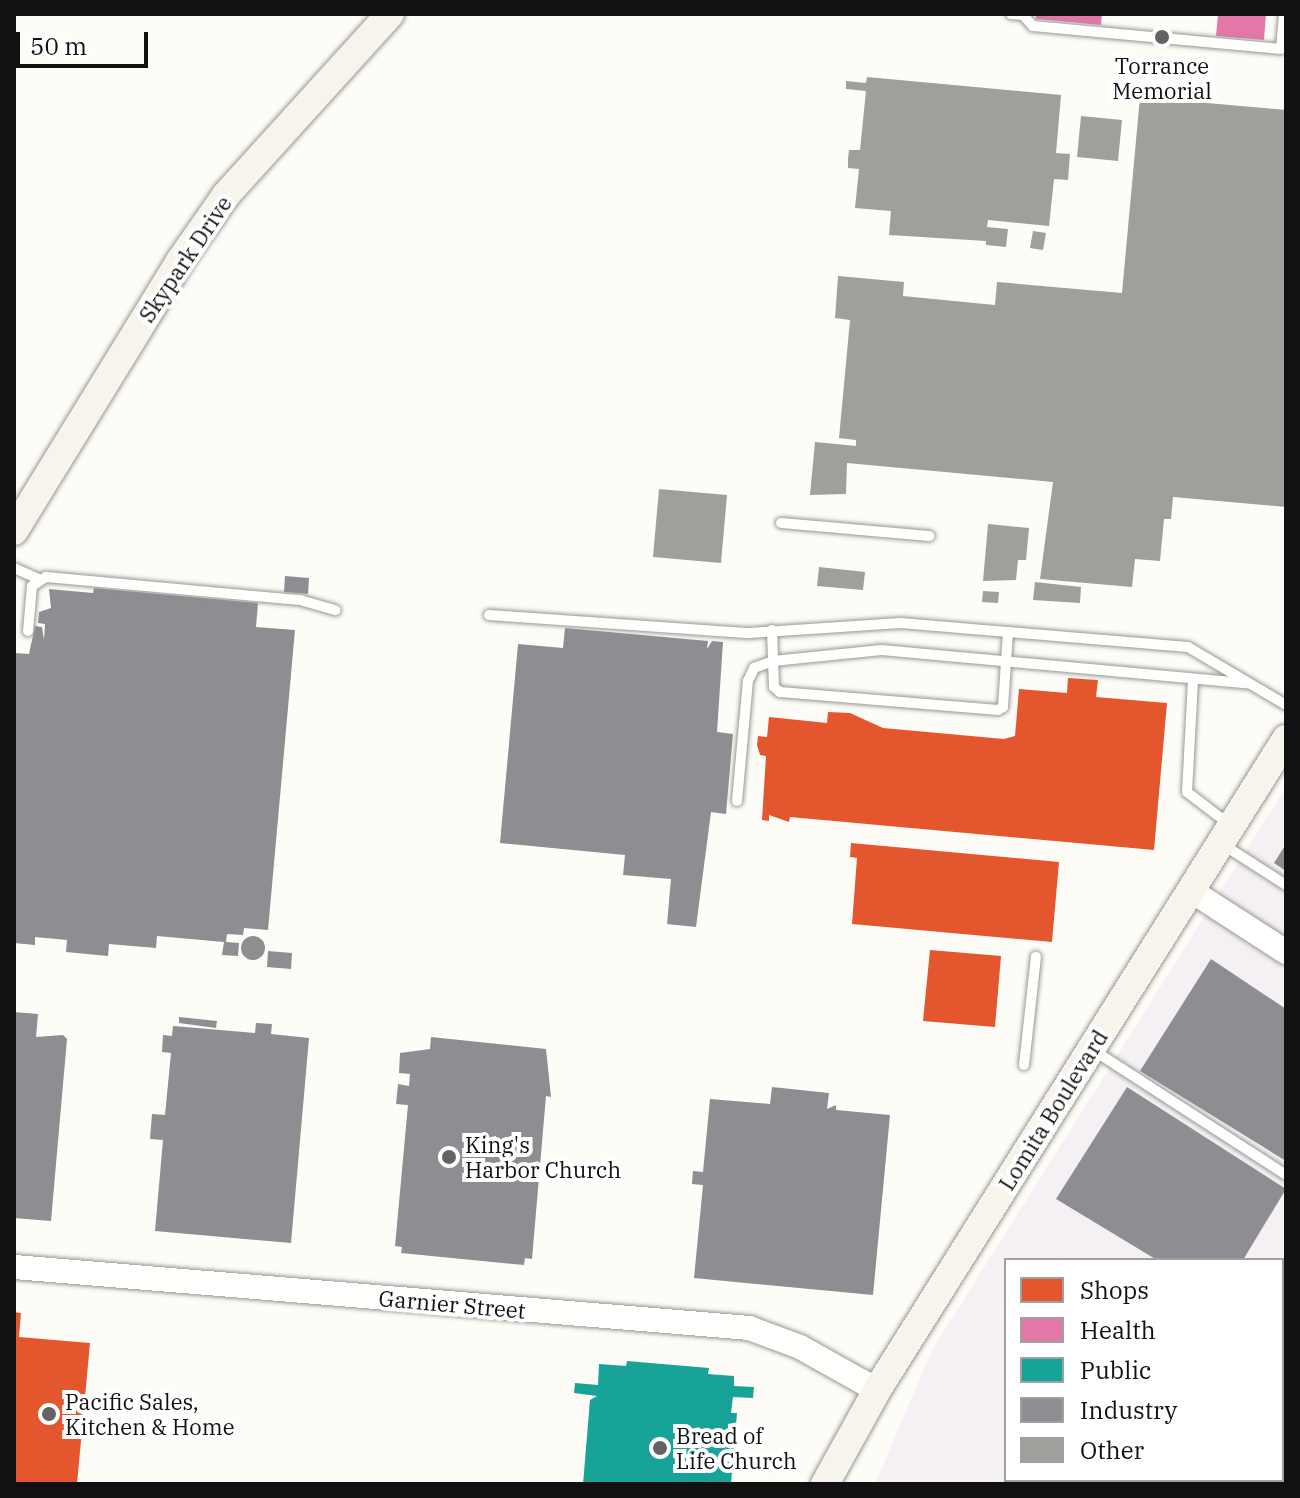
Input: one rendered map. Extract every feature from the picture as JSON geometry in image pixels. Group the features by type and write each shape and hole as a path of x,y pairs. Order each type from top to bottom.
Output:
{"main road":[{"name":"Skypark Drive","path":"14,531 180,261 226,195 390,14"},
{"name":"Lomita Boulevard","path":"825,1484 877,1390 1286,739"}],"street":[{"path":"1190,890 1286,952"},
{"name":"Garnier Street","path":"14,1267 749,1328 800,1347 877,1390"}],"lane":[{"path":"1011,14 1023,15 1033,26 1281,49 1284,14"},
{"path":"781,523 929,536"},
{"path":"14,568 39,579 300,600 336,610"},
{"path":"28,631 32,586 39,579"},
{"path":"489,615 749,633 901,623 1188,647 1286,705"},
{"path":"772,630 774,687 780,692 998,710 1003,707 1008,632"},
{"path":"737,801 748,681 754,668 773,661 881,650 1193,681 1249,683"},
{"path":"1193,681 1187,792 1226,834 1286,885"},
{"path":"1024,1065 1036,957"},
{"path":"1092,1048 1286,1175"}],"shaded area":[{"path":"1286,787 1286,1484 875,1484 932,1350"}],"building: Shops":[{"path":"1068,678 1098,680 1096,697 1167,703 1154,850 790,817 789,822 769,815 769,821 762,820 766,756 760,755 757,745 758,736 767,737 769,717 827,723 828,712 850,713 883,728 1004,739 1015,736 1019,689 1067,693"},
{"path":"851,843 1059,862 1052,942 852,924 857,858 850,857"},
{"path":"930,950 1001,956 995,1027 923,1021"},
{"name":"Pacific Sales, Kitchen & Home","path":"14,1312 21,1313 19,1337 90,1343 77,1484 14,1484"}],"building: Health":[{"path":"1036,14 1102,14 1101,25 1036,19"},
{"path":"1218,14 1266,14 1264,40 1216,36"}],"building: Public":[{"name":"Bread of Life Church","path":"627,1361 709,1368 708,1374 734,1376 734,1386 754,1387 753,1398 733,1397 731,1413 737,1413 731,1484 583,1484 590,1400 597,1396 574,1393 575,1383 598,1385 599,1364 626,1366"}],"building: Industry":[{"path":"285,576 309,578 308,594 284,592"},
{"path":"94,588 258,603 256,627 295,630 268,930 244,928 243,935 227,934 226,942 239,943 238,956 222,955 224,942 157,936 156,948 109,944 108,956 66,952 67,940 35,937 35,945 14,943 14,653 29,654 35,626 42,627 44,640 45,624 38,623 39,612 51,608 49,589 93,593"},
{"path":"565,628 708,641 707,649 712,641 723,642 717,732 733,734 726,814 711,812 696,927 667,924 671,879 623,875 625,855 500,843 518,644 563,648"},
{"path":"1286,844 1286,871 1274,863"},
{"path":"253,936 262,939 265,948 262,957 253,960 244,957 241,948 244,939"},
{"path":"268,951 292,953 291,969 267,967"},
{"path":"1211,959 1286,1009 1286,1161 1140,1071"},
{"path":"14,1012 38,1014 36,1037 63,1035 67,1039 51,1221 14,1218"},
{"path":"179,1017 217,1021 216,1028 179,1023"},
{"path":"256,1023 272,1024 271,1034 309,1038 291,1243 155,1231 163,1140 150,1139 152,1114 165,1115 171,1053 162,1052 163,1035 172,1036 173,1026 255,1033"},
{"path":"431,1037 546,1049 551,1097 546,1096 532,1259 525,1258 524,1265 401,1253 402,1247 395,1246 408,1105 396,1104 398,1084 409,1086 410,1074 399,1073 400,1053 430,1049"},
{"path":"772,1087 829,1093 827,1109 836,1105 836,1110 890,1115 873,1295 694,1278 703,1185 692,1184 693,1171 703,1172 710,1099 770,1104"},
{"path":"1127,1087 1286,1189 1244,1258 1154,1258 1056,1199"}],"building: Other":[{"path":"867,77 1061,95 1056,153 1070,154 1068,180 1054,179 1049,226 988,220 987,227 1008,229 1006,247 986,245 986,241 889,235 891,211 855,208 859,169 848,168 848,159 849,150 860,150 866,91 846,89 846,81 866,83"},
{"path":"1140,97 1286,110 1286,507 1173,497 1171,519 1164,519 1160,561 1135,559 1132,587 1040,579 1053,482 847,463 846,494 810,495 815,442 856,446 856,440 839,438 850,320 835,318 838,276 904,282 903,296 995,305 997,282 1122,293"},
{"path":"1081,116 1122,120 1118,161 1077,157"},
{"path":"1033,231 1046,233 1043,250 1030,248"},
{"path":"659,489 727,495 721,563 653,557"},
{"path":"988,524 1029,528 1026,560 1018,560 1016,580 983,581"},
{"path":"819,567 865,572 863,590 817,586"},
{"path":"1035,582 1081,587 1080,603 1033,600"},
{"path":"983,591 999,592 998,603 982,602"}],"place":[{"name":"Torrance Memorial","path":"1162,37"},
{"name":"King's Harbor Church","path":"449,1157"},
{"name":"Pacific Sales, Kitchen & Home","path":"49,1414"},
{"name":"Bread of Life Church","path":"660,1448"}]}
